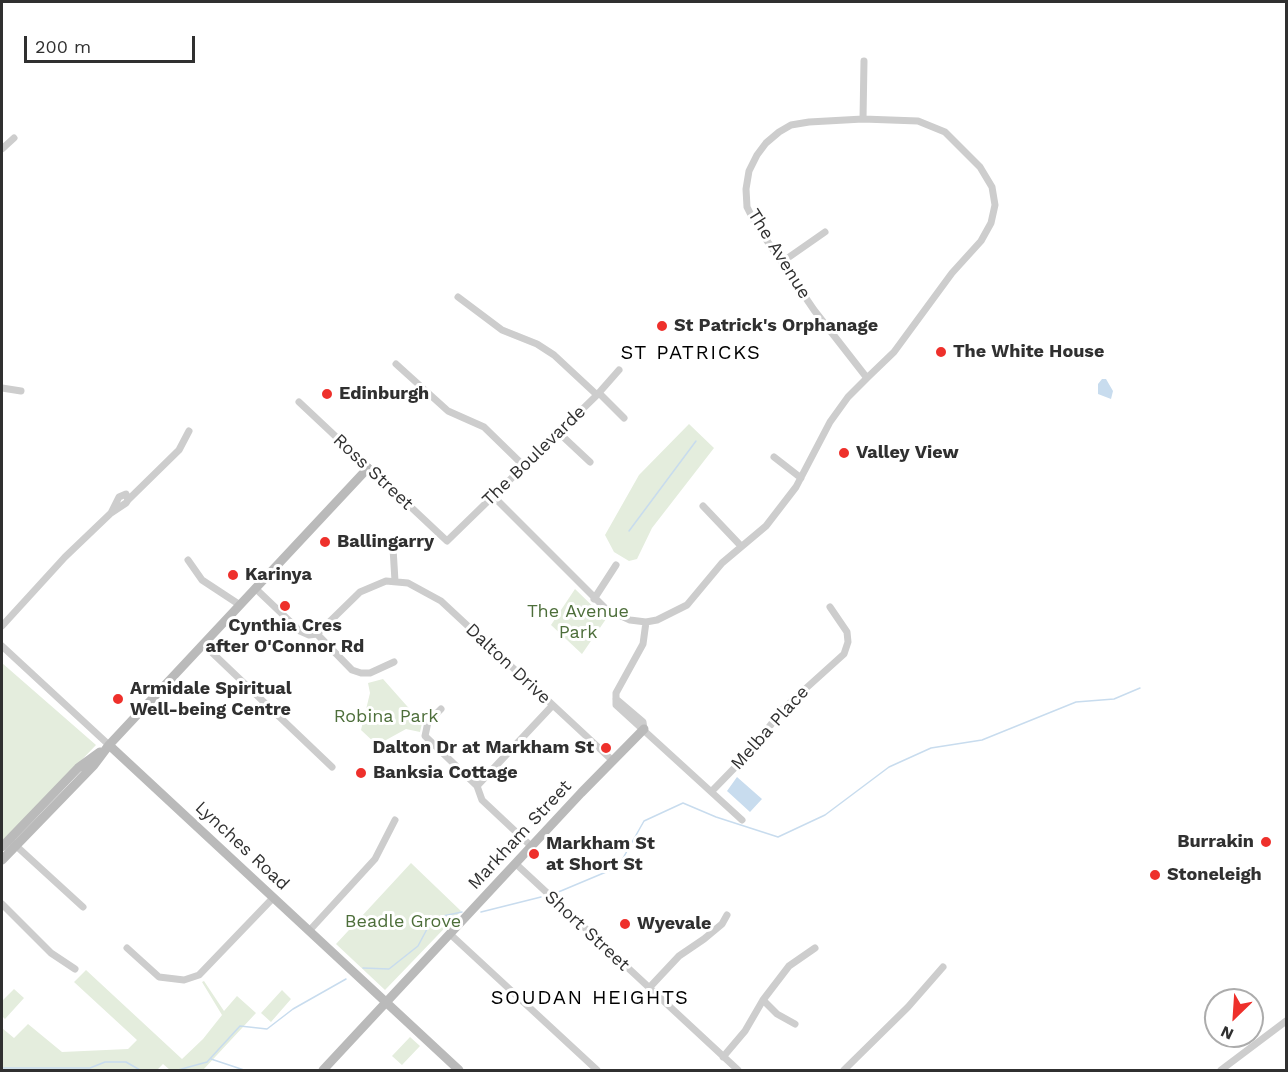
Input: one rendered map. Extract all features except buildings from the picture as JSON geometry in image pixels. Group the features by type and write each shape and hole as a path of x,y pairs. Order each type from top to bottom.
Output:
{"street":[{"path":"863,119 864,61"},
{"name":"The Avenue","path":"646,622 672,614 687,605 741,546 766,526 801,478 830,422 848,397 894,352 952,273 981,241 991,222 995,205 992,187 980,166 945,132 918,121 863,119 792,125 766,143 757,155 749,171 746,189 747,207 818,315 867,378"},
{"path":"2,148 14,138"},
{"path":"782,262 825,232"},
{"path":"458,297 502,330 537,344 554,355 624,418"},
{"path":"396,364 441,405 483,427 524,466"},
{"name":"The Boulevarde","path":"447,541 559,433 619,370"},
{"path":"2,388 21,391"},
{"name":"Ross Street","path":"299,402 447,541"},
{"path":"2,626 111,513 121,494 126,494 128,500 179,450 189,431"},
{"path":"559,433 590,462"},
{"path":"774,457 801,478"},
{"path":"2,847 12,842 94,765 109,745 368,468"},
{"path":"493,496 594,599 618,616 646,622 643,644 615,697 616,705 742,820"},
{"path":"703,506 741,546"},
{"path":"255,588 300,631 309,635 317,634 360,592 376,584 395,581 393,548"},
{"path":"188,560 202,580 240,605"},
{"path":"594,599 616,565"},
{"name":"Dalton Drive","path":"395,581 425,590 441,602 613,761"},
{"name":"Melba Place","path":"712,791 743,759 788,704 844,654 848,642 847,632 830,607"},
{"path":"317,634 352,670 370,673 394,662"},
{"path":"203,644 332,767"},
{"name":"Lynches Road","path":"2,646 459,1071"},
{"path":"477,786 552,706"},
{"path":"441,709 428,722 425,736 477,786 482,800 531,846"},
{"name":"Markham Street","path":"323,1071 531,846 644,729"},
{"path":"309,931 375,859 395,820"},
{"path":"2,860 12,842"},
{"path":"12,842 83,907"},
{"name":"Short Street","path":"516,864 738,1071"},
{"path":"127,948 159,977 184,980 199,975 273,898"},
{"path":"2,904 51,953 75,969"},
{"path":"649,988 679,956 723,924 727,915"},
{"path":"450,934 597,1071"},
{"path":"723,1056 745,1031 763,1000 789,966 815,948"},
{"path":"844,1071 908,1007 943,966"},
{"path":"763,1000 777,1014 795,1024"},
{"path":"1221,1071 1287,1021"}],"green space":[{"path":"689,424 714,448 652,528 637,559 629,561 614,552 605,535 639,475"},
{"name":"The Avenue Park","path":"575,589 606,619 582,654 551,625"},
{"path":"2,663 96,745 2,843"},
{"name":"Robina Park","path":"383,679 422,723 420,732 406,729 377,745 361,730 370,693 368,683"},
{"name":"Beadle Grove","path":"411,863 461,911 385,990 336,944"},
{"path":"86,970 182,1059 203,1039 222,1015 202,982 204,981 224,1011 237,996 256,1013 203,1070 170,1070 163,1064 157,1070 2,1070 2,1028 14,1038 28,1024 62,1052 128,1049 137,1040 74,982"},
{"path":"14,989 24,998 5,1019 2,1016 2,1001"},
{"path":"282,990 291,999 271,1022 261,1013"},
{"path":"410,1037 420,1046 402,1065 392,1056"}],"water":[{"path":"1102,379 1106,379 1113,391 1111,399 1098,394 1098,384"},
{"path":"737,777 762,799 750,812 727,791"}],"waterway":[{"path":"629,531 696,441"},
{"path":"556,893 618,867 644,821 683,803 716,817 778,837 825,815 889,767 931,748 982,740 1076,702 1114,699 1140,688"},
{"path":"481,912 541,897"},
{"path":"363,968 389,969 418,946 427,929 443,916 462,912"},
{"path":"2,1068 90,1068 105,1062 126,1062 140,1070 178,1070 207,1062 240,1026 267,1029 293,1009 346,979"},
{"path":"211,1059 244,1070"}],"place":[{"name":"St Patrick's Orphanage","path":"662,326"},
{"name":"The White House","path":"941,352"},
{"name":"Edinburgh","path":"327,394"},
{"name":"Valley View","path":"844,453"},
{"name":"Ballingarry","path":"325,542"},
{"name":"Karinya","path":"233,575"},
{"name":"Cynthia Cres after O'Connor Rd","path":"285,606"},
{"name":"Armidale Spiritual Well-being Centre","path":"118,699"},
{"name":"Dalton Dr at Markham St","path":"606,748"},
{"name":"Banksia Cottage","path":"361,773"},
{"name":"Burrakin","path":"1266,842"},
{"name":"Markham St at Short St","path":"534,854"},
{"name":"Stoneleigh","path":"1155,875"},
{"name":"Wyevale","path":"625,924"}],"district":[{"name":"ST PATRICKS","path":"691,353"},
{"name":"SOUDAN HEIGHTS","path":"590,998"}]}
